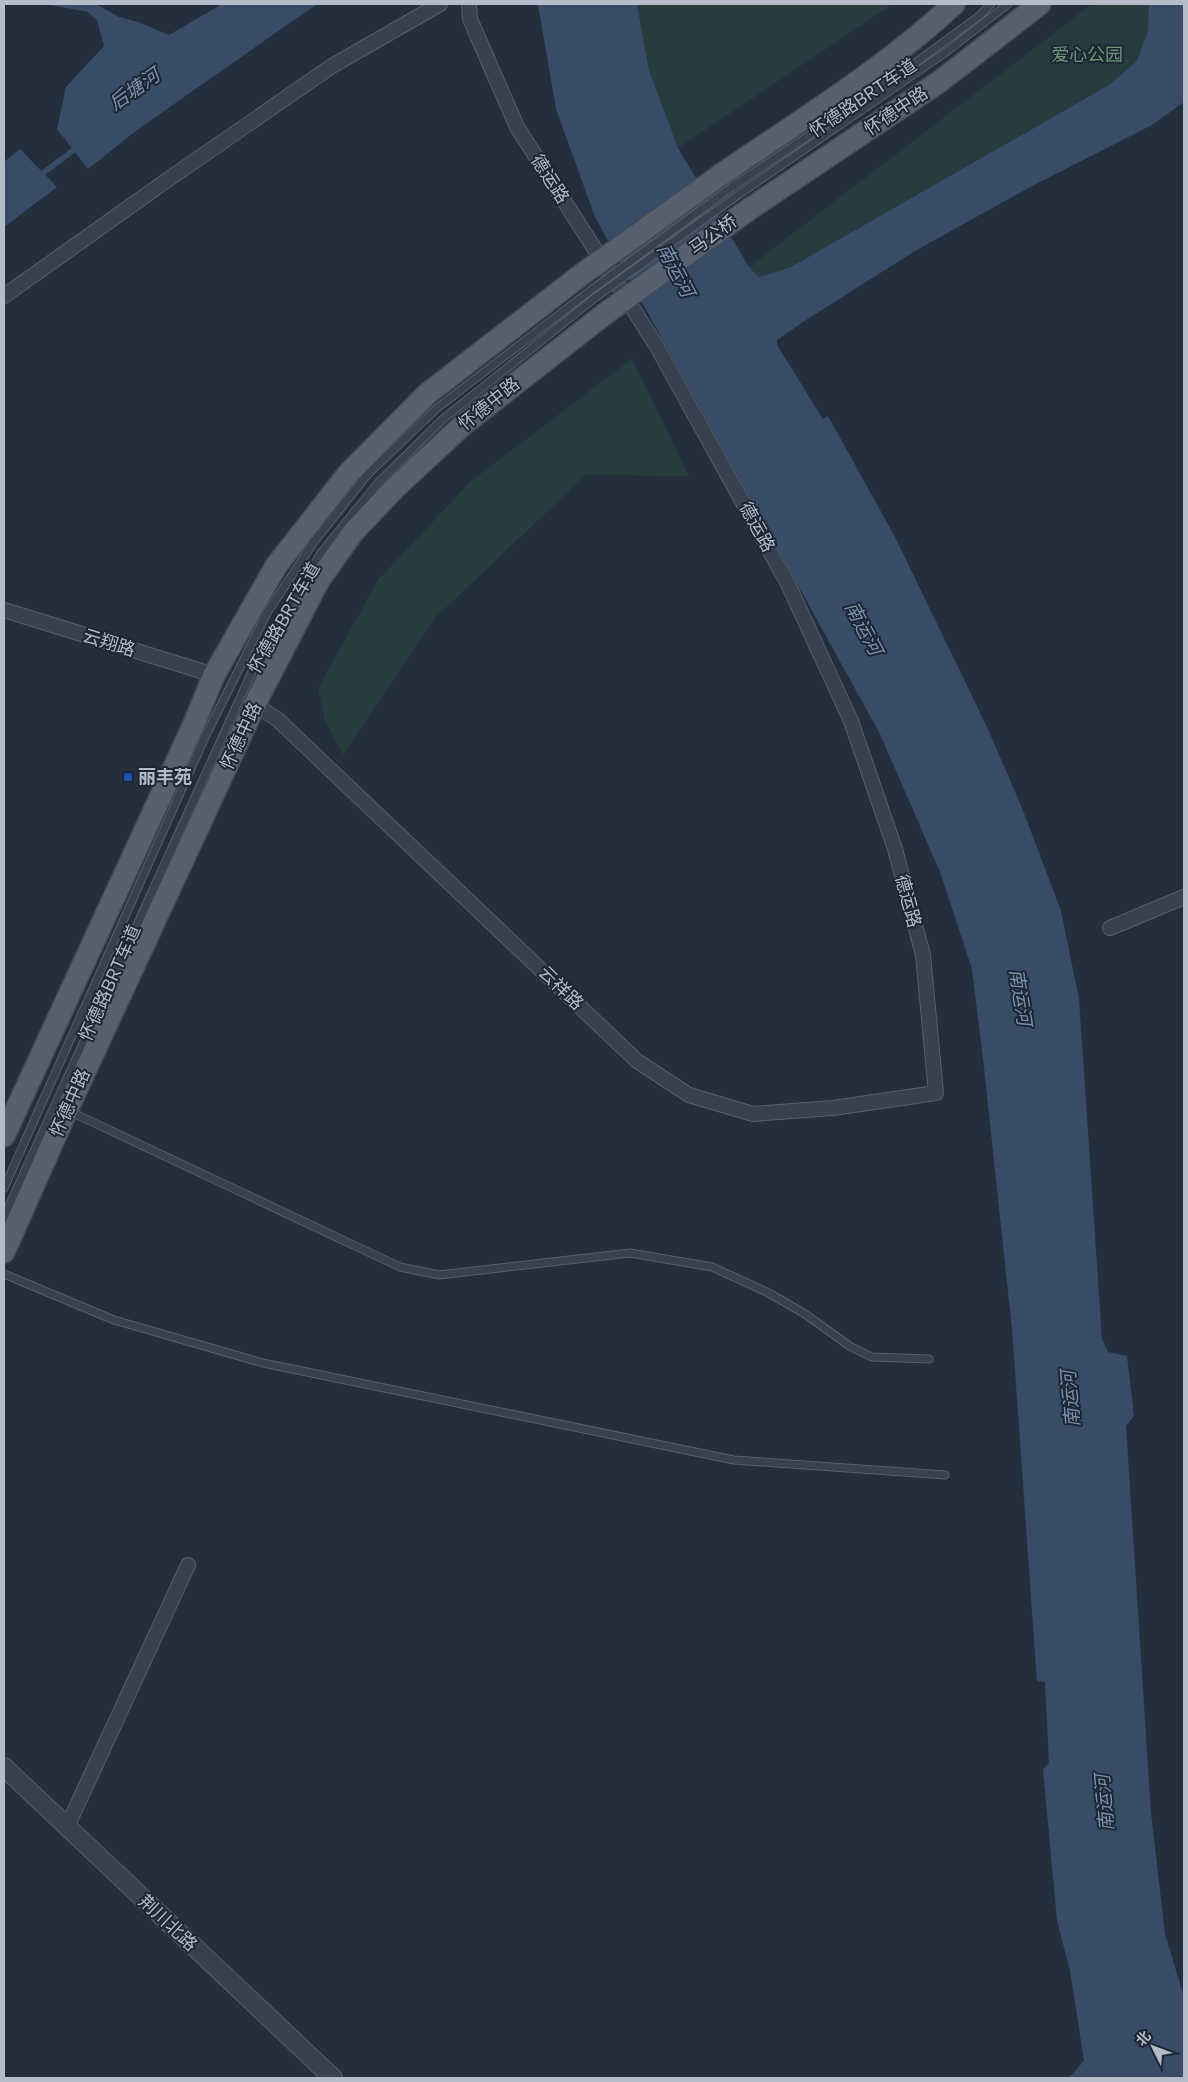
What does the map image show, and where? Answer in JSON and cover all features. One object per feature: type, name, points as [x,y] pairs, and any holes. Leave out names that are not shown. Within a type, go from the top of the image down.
[{"type":"main road","points":[[4,1136],[193,726],[214,675],[276,566],[348,474],[427,394],[727,180],[927,29],[954,4]]},
{"type":"main road","name":"怀德中路","points":[[743,203],[939,82],[1040,4]]},
{"type":"main road","name":"马公桥","points":[[601,305],[743,203]]},
{"type":"main road","name":"怀德中路","points":[[4,1252],[67,1110],[255,704],[319,580],[354,531],[396,488],[464,424],[601,305]]},
{"type":"street","points":[[4,296],[163,182],[332,66],[440,4]]},
{"type":"street","name":"德运路","points":[[469,4],[470,18],[517,127],[656,345],[788,584],[851,721],[895,849],[922,956],[936,1094]]},
{"type":"street","name":"云翔路","points":[[4,610],[214,675]]},
{"type":"street","name":"云祥路","points":[[255,704],[277,719],[637,1061],[689,1095],[753,1114],[833,1108],[936,1094]]},
{"type":"street","points":[[1110,928],[1184,896]]},
{"type":"street","points":[[67,1827],[188,1565]]},
{"type":"street","name":"荆川北路","points":[[4,1767],[333,2078]]},
{"type":"lane","name":"怀德路BRT车道","points":[[727,180],[892,80],[979,16],[991,4]]},
{"type":"lane","name":"怀德路BRT车道","points":[[743,203],[1008,4]]},
{"type":"lane","name":"怀德路BRT车道","points":[[4,1188],[206,735],[267,613],[314,542],[368,474],[436,409],[586,282]]},
{"type":"lane","name":"怀德路BRT车道","points":[[4,1217],[261,652],[321,553],[378,482],[443,419],[601,305]]},
{"type":"lane","points":[[67,1110],[400,1267],[439,1275],[630,1253],[712,1267],[769,1293],[805,1314],[851,1347],[872,1357],[929,1359]]},
{"type":"lane","points":[[4,1274],[114,1320],[263,1363],[734,1460],[945,1476]]},
{"type":"green space","points":[[637,4],[893,4],[678,148],[649,70]]},
{"type":"green space","name":"爱心公园","points":[[1092,4],[1149,4],[1148,31],[1137,61],[1109,85],[789,268],[759,277],[749,267]]},
{"type":"green space","points":[[632,359],[689,476],[586,475],[435,618],[343,755],[325,721],[318,688],[378,580],[471,481]]},
{"type":"water","points":[[46,4],[96,4],[119,17],[138,22],[169,35],[222,4],[317,4],[137,130],[88,169],[57,129],[66,87],[104,46],[97,20],[88,12]]},
{"type":"water","name":"南运河","points":[[538,4],[637,4],[649,70],[678,148],[749,267],[759,277],[789,268],[1109,85],[1137,61],[1148,31],[1149,4],[1184,4],[1184,102],[1152,125],[1034,185],[915,251],[806,320],[777,340],[777,345],[823,419],[828,416],[895,537],[987,727],[1022,808],[1061,911],[1079,999],[1102,1339],[1108,1352],[1127,1356],[1134,1416],[1126,1426],[1151,1813],[1165,1934],[1184,1997],[1184,2078],[1069,2078],[1084,2061],[1070,1970],[1057,1921],[1043,1769],[1049,1763],[1045,1682],[1037,1681],[1012,1329],[972,969],[940,872],[880,734],[595,217],[556,109]]},
{"type":"water","points":[[20,149],[57,187],[4,227],[4,162]]},
{"type":"waterway","name":"后塘河","points":[[39,176],[79,146]]},
{"type":"place","name":"丽丰苑","points":[[128,777]]}]
